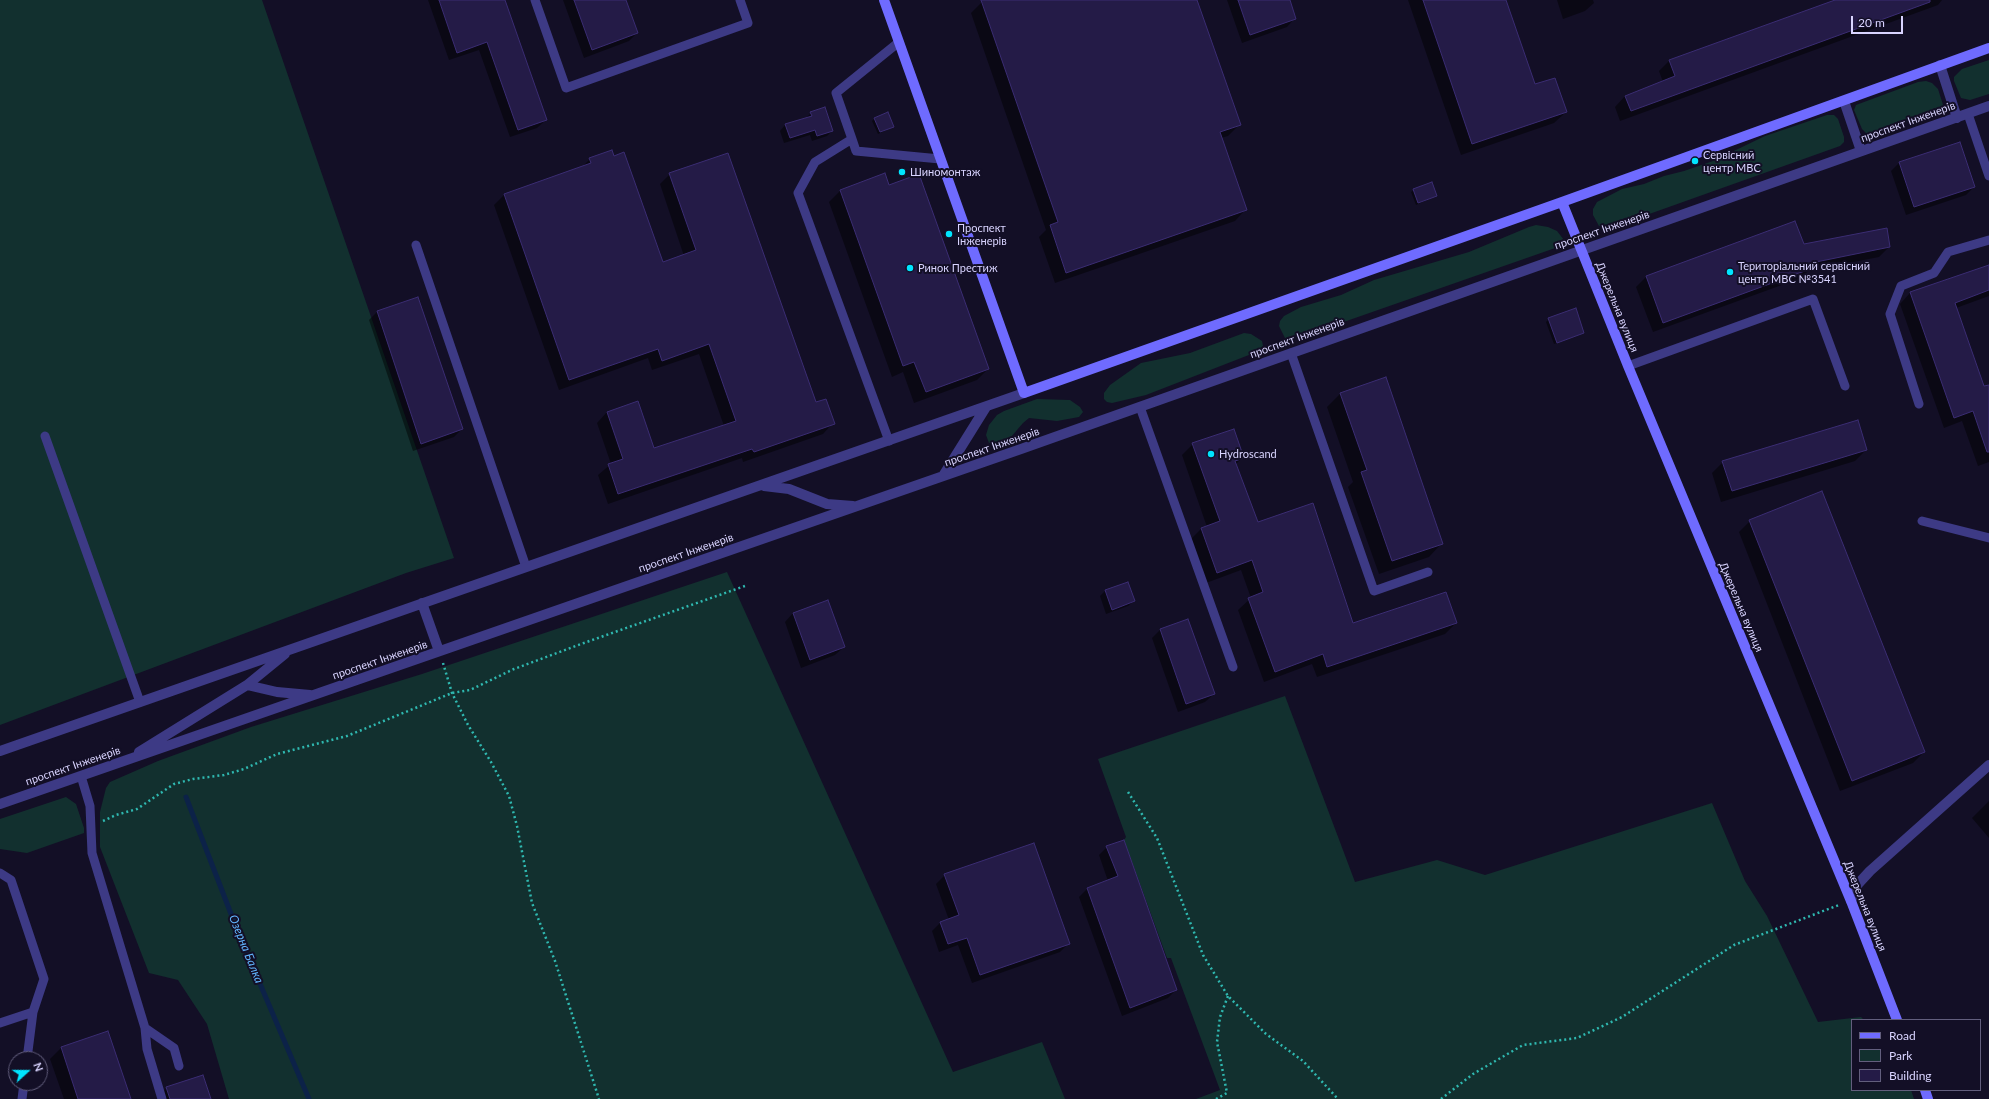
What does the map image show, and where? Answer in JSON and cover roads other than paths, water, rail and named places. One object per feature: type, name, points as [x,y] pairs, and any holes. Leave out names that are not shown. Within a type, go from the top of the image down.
[{"type":"street","points":[[884,0],[1024,393]]},
{"type":"street","points":[[0,750],[986,407],[1989,48]]},
{"type":"street","points":[[1940,65],[1957,118]]},
{"type":"street","points":[[1844,101],[1862,151]]},
{"type":"street","name":"проспект Інженерів","points":[[0,804],[1140,407],[1989,106]]},
{"type":"street","name":"Джерельна вулиця","points":[[1562,202],[1580,250],[1851,901],[1897,1019]]},
{"type":"street","points":[[943,476],[986,407]]},
{"type":"street","points":[[760,486],[789,489],[828,504],[855,507]]},
{"type":"street","points":[[422,603],[439,652]]},
{"type":"street","points":[[124,761],[247,685],[291,649]]},
{"type":"street","points":[[247,685],[277,692],[314,695]]},
{"type":"street","points":[[1851,901],[1858,884],[1870,871],[1989,765]]},
{"type":"lane","points":[[535,0],[566,88],[748,23],[740,0]]},
{"type":"lane","points":[[899,42],[836,93],[856,151],[940,159]]},
{"type":"lane","points":[[1968,114],[1989,176]]},
{"type":"lane","points":[[852,139],[815,162],[798,192],[889,441]]},
{"type":"lane","points":[[1919,404],[1890,314],[1901,286],[1934,274],[1948,252],[1989,240]]},
{"type":"lane","points":[[416,245],[526,567]]},
{"type":"lane","points":[[1628,366],[1812,299],[1845,386]]},
{"type":"lane","points":[[1291,353],[1374,591],[1428,572]]},
{"type":"lane","points":[[1140,407],[1233,667]]},
{"type":"lane","points":[[45,436],[140,702]]},
{"type":"lane","points":[[1922,521],[1989,538]]},
{"type":"lane","points":[[81,776],[90,806],[92,853],[145,1028],[147,1049],[162,1099]]},
{"type":"lane","points":[[0,873],[11,880],[44,979],[33,1012],[28,1051]]},
{"type":"lane","points":[[0,1023],[33,1012]]},
{"type":"lane","points":[[145,1028],[174,1048],[179,1066]]},
{"type":"waterway","name":"Озерна Балка","points":[[186,797],[238,932],[309,1099]]},
{"type":"place","name":"Сервісний центр МВС","points":[[1695,161]]},
{"type":"place","name":"Шиномонтаж","points":[[902,172]]},
{"type":"place","name":"Проспект Інженерів","points":[[949,234]]},
{"type":"place","name":"Ринок Престиж","points":[[910,268]]},
{"type":"place","name":"Територіальний сервісний центр МВС №3541","points":[[1730,272]]},
{"type":"place","name":"Hydroscand","points":[[1211,454]]}]
